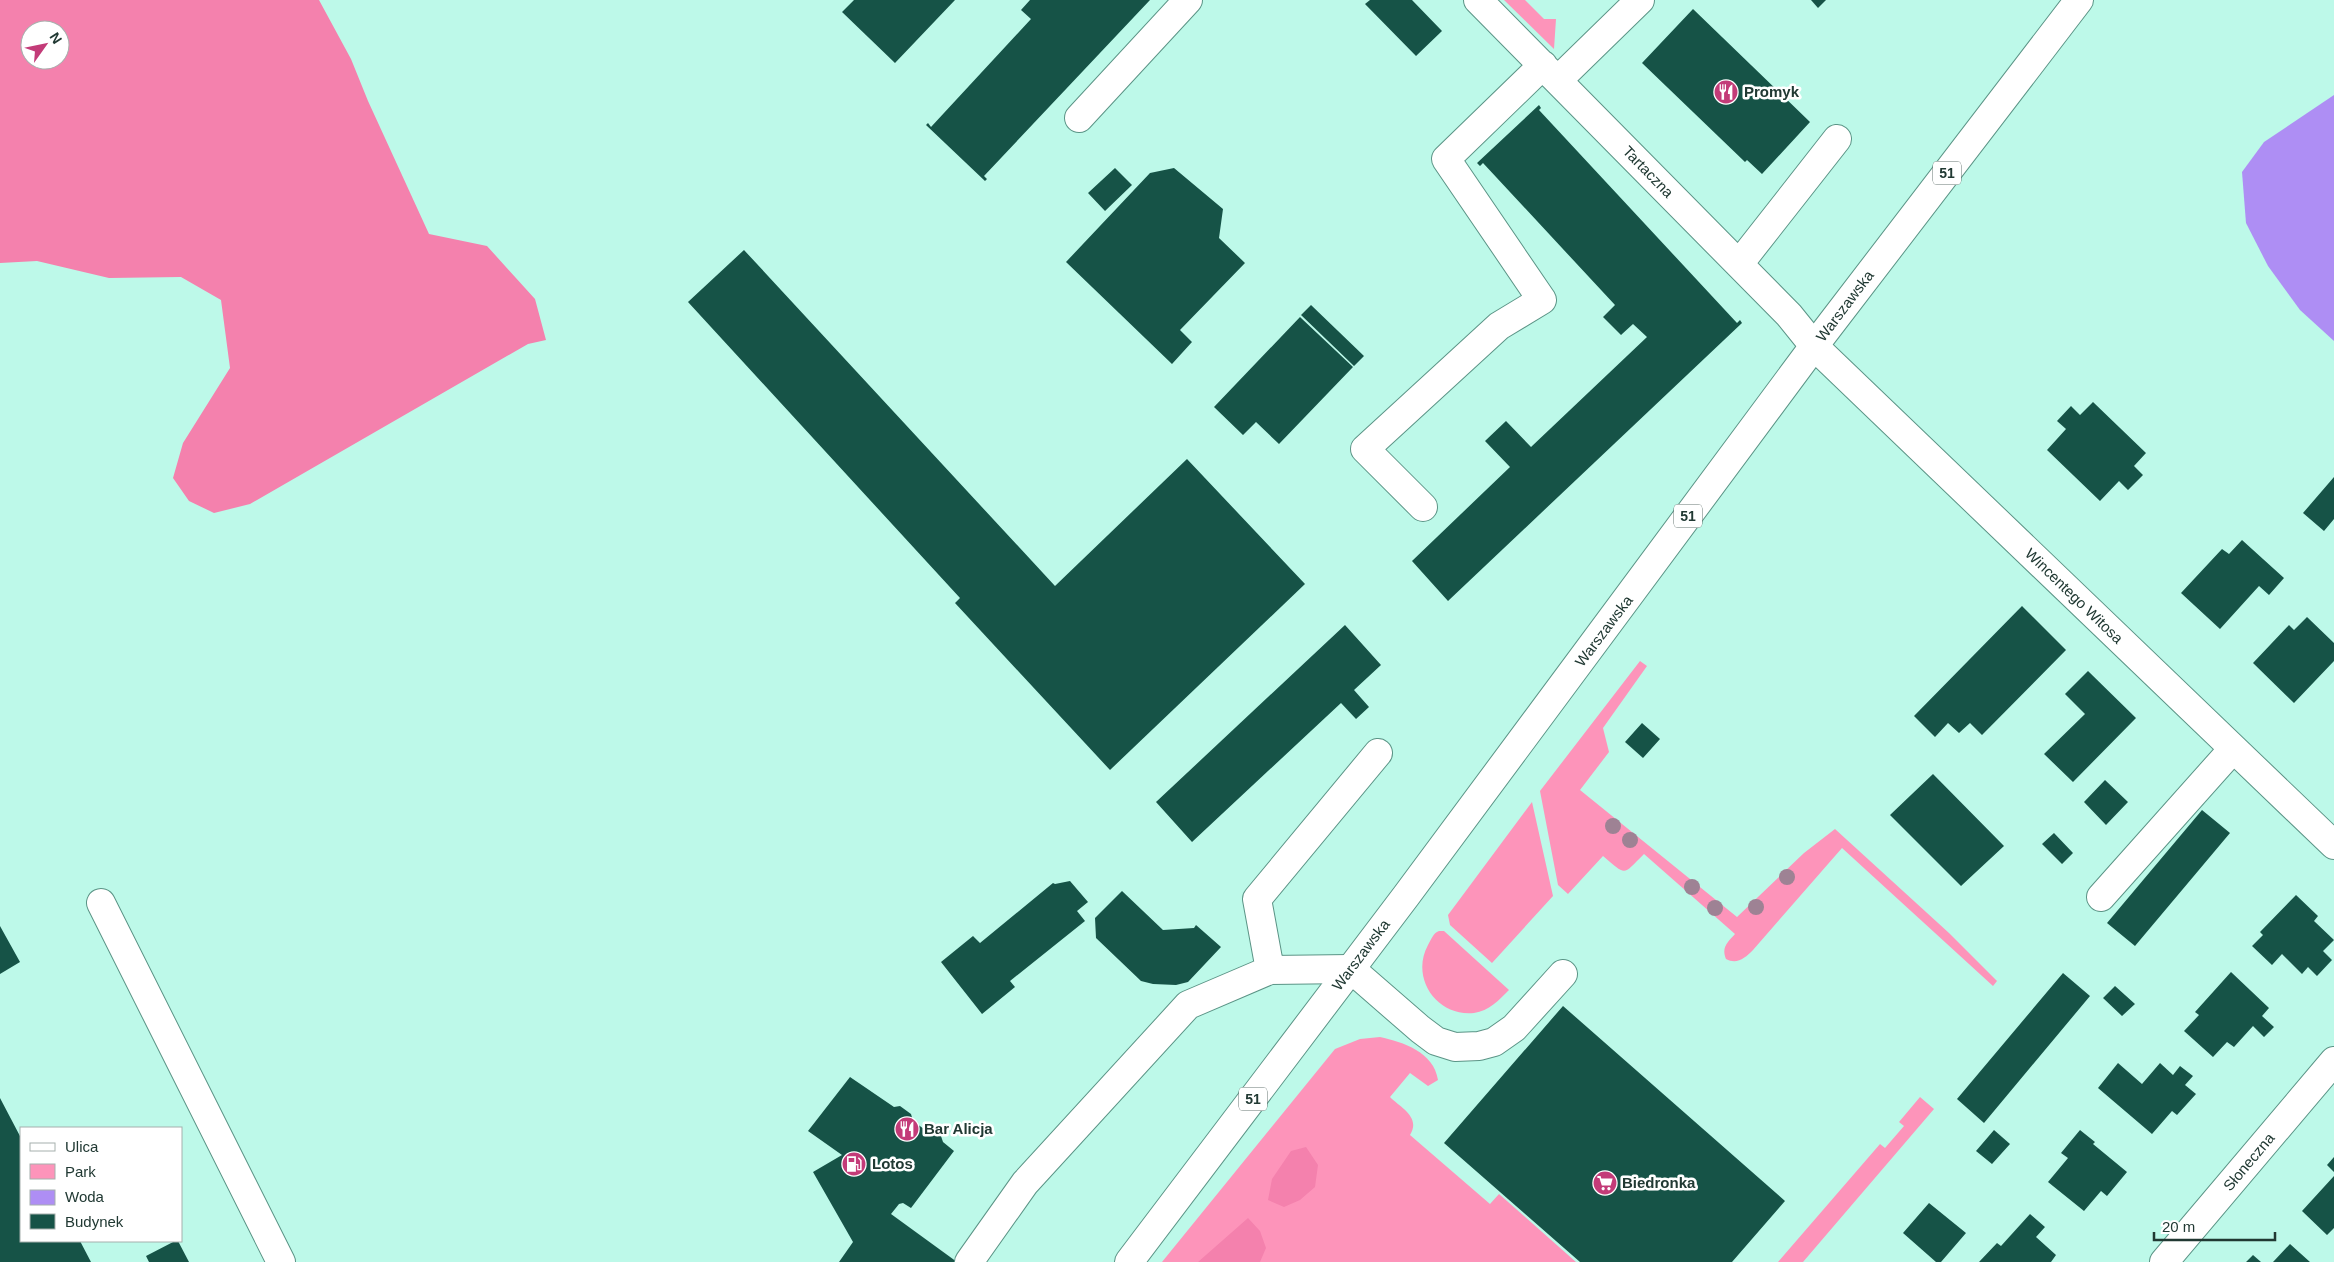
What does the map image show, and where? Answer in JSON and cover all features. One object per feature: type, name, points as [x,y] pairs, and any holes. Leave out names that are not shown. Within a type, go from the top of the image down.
[{"type":"main road","points":[[1079,118],[1188,0]]},
{"type":"main road","name":"Tartaczna","points":[[1478,0],[1789,315],[1814,346]]},
{"type":"main road","points":[[1423,507],[1365,448],[1499,326],[1542,300],[1446,159],[1640,0]]},
{"type":"main road","name":"Warszawska","points":[[1129,1262],[1351,969],[1814,346],[2079,0]]},
{"type":"main road","points":[[1739,264],[1837,139]]},
{"type":"main road","name":"Wincentego Witosa","points":[[1814,346],[2334,845]]},
{"type":"main road","points":[[2101,897],[2233,749]]},
{"type":"main road","points":[[1270,970],[1257,899],[1378,754]]},
{"type":"main road","points":[[101,903],[281,1262]]},
{"type":"main road","points":[[969,1262],[1025,1183],[1188,1005],[1270,970],[1351,969],[1436,1041],[1455,1047],[1479,1046],[1494,1042],[1514,1028],[1563,974]]},
{"type":"main road","name":"Słoneczna","points":[[2166,1261],[2334,1061]]},
{"type":"green space","points":[[1504,0],[1525,0],[1544,19],[1556,19],[1554,49]]},
{"type":"green space","points":[[1640,661],[1647,666],[1603,728],[1609,752],[1580,790],[1737,917],[1804,853],[1835,829],[1949,933],[1997,981],[1993,986],[1842,848],[1753,950],[1737,961],[1726,959],[1724,951],[1726,945],[1735,934],[1644,854],[1628,870],[1624,871],[1603,856],[1568,894],[1558,885],[1540,791]]},
{"type":"green space","points":[[1532,802],[1553,896],[1492,963],[1450,925],[1448,915]]},
{"type":"green space","points":[[1439,931],[1444,931],[1509,990],[1489,1007],[1474,1013],[1461,1013],[1449,1009],[1438,1002],[1430,993],[1422,970],[1423,958],[1428,945]]},
{"type":"green space","points":[[1380,1037],[1407,1045],[1416,1050],[1424,1055],[1435,1070],[1438,1080],[1428,1086],[1410,1073],[1390,1097],[1411,1118],[1413,1129],[1410,1135],[1490,1204],[1499,1194],[1576,1262],[1162,1262],[1335,1049],[1360,1039]]},
{"type":"green space","points":[[1920,1097],[1934,1109],[1803,1262],[1778,1262],[1880,1144],[1885,1148],[1904,1126],[1899,1122]]},
{"type":"shaded area","points":[[0,0],[319,0],[351,59],[368,101],[429,234],[487,246],[535,299],[546,340],[528,344],[250,504],[214,513],[189,501],[173,478],[183,443],[230,368],[221,300],[181,277],[109,278],[37,261],[0,263]]},
{"type":"shaded area","points":[[1306,1147],[1318,1165],[1315,1187],[1300,1200],[1284,1207],[1268,1200],[1272,1179],[1291,1151]]},
{"type":"shaded area","points":[[1248,1218],[1260,1231],[1266,1248],[1260,1262],[1198,1262]]},
{"type":"water","points":[[2334,95],[2334,341],[2300,310],[2268,266],[2246,223],[2242,172],[2264,142]]},
{"type":"building","points":[[854,0],[955,0],[895,63],[842,12]]},
{"type":"building","points":[[1030,0],[1150,0],[984,176],[987,179],[985,181],[926,125],[928,123],[931,127],[1031,19],[1021,10]]},
{"type":"building","points":[[1370,0],[1412,0],[1442,31],[1416,56],[1365,4]]},
{"type":"building","points":[[1811,0],[1826,0],[1818,8]]},
{"type":"building","name":"Promyk","points":[[1693,9],[1810,122],[1762,174],[1747,160],[1745,162],[1642,63]]},
{"type":"building","points":[[1539,105],[1541,108],[1539,110],[1737,323],[1740,320],[1742,323],[1448,601],[1412,561],[1510,467],[1485,441],[1506,421],[1531,447],[1647,337],[1633,324],[1621,335],[1603,317],[1615,305],[1483,163],[1480,166],[1477,163]]},
{"type":"building","points":[[1115,168],[1132,185],[1105,211],[1088,193]]},
{"type":"building","points":[[1174,168],[1223,209],[1219,238],[1245,263],[1180,330],[1192,342],[1172,364],[1066,262],[1150,173]]},
{"type":"building","points":[[744,250],[1055,586],[1187,459],[1305,584],[1110,770],[955,603],[960,598],[688,302]]},
{"type":"building","points":[[1311,305],[1364,356],[1354,366],[1301,315]]},
{"type":"building","points":[[1300,317],[1353,367],[1279,444],[1256,422],[1243,435],[1214,407]]},
{"type":"building","points":[[2093,402],[2146,453],[2134,466],[2143,475],[2128,490],[2119,481],[2100,501],[2047,450],[2066,429],[2057,421],[2071,406],[2080,415]]},
{"type":"building","points":[[2334,477],[2334,519],[2324,531],[2303,513]]},
{"type":"building","points":[[2242,540],[2284,578],[2269,595],[2259,586],[2220,629],[2181,593],[2222,549],[2229,554]]},
{"type":"building","points":[[2022,606],[2066,650],[1982,735],[1970,723],[1959,733],[1948,723],[1935,737],[1914,716]]},
{"type":"building","points":[[2307,617],[2334,643],[2334,661],[2294,703],[2253,663],[2289,625],[2294,630]]},
{"type":"building","points":[[1345,625],[1381,665],[1354,690],[1369,707],[1356,719],[1341,703],[1192,842],[1156,802]]},
{"type":"building","points":[[2088,671],[2136,718],[2073,782],[2044,754],[2085,714],[2065,694]]},
{"type":"building","points":[[1642,723],[1660,739],[1643,758],[1625,742]]},
{"type":"building","points":[[1933,774],[2004,846],[1961,886],[1890,815]]},
{"type":"building","points":[[2105,780],[2128,802],[2106,825],[2084,802]]},
{"type":"building","points":[[2202,810],[2230,833],[2135,946],[2107,923]]},
{"type":"building","points":[[2054,833],[2073,853],[2062,864],[2042,844]]},
{"type":"building","points":[[1070,881],[1088,902],[1077,911],[1085,921],[1010,981],[1015,987],[982,1014],[941,962],[973,936],[980,943],[1053,883]]},
{"type":"building","points":[[1122,891],[1163,930],[1194,928],[1196,925],[1221,947],[1188,982],[1176,985],[1153,984],[1141,981],[1096,938],[1095,918]]},
{"type":"building","points":[[2296,895],[2318,916],[2314,921],[2334,940],[2323,951],[2332,960],[2317,976],[2308,967],[2302,974],[2282,954],[2272,965],[2252,946],[2263,935],[2260,932]]},
{"type":"building","points":[[0,926],[20,962],[0,974]]},
{"type":"building","points":[[2231,972],[2269,1008],[2262,1016],[2274,1027],[2264,1037],[2253,1026],[2234,1047],[2227,1042],[2213,1057],[2184,1031],[2199,1015],[2195,1012]]},
{"type":"building","points":[[2063,973],[2090,996],[1984,1123],[1957,1099]]},
{"type":"building","points":[[2115,986],[2135,1004],[2122,1016],[2103,998]]},
{"type":"building","name":"Biedronka","points":[[1563,1006],[1785,1201],[1732,1262],[1580,1262],[1444,1143]]},
{"type":"building","points":[[2118,1063],[2142,1084],[2160,1063],[2173,1075],[2180,1066],[2193,1076],[2185,1085],[2196,1094],[2177,1115],[2172,1111],[2152,1134],[2098,1088]]},
{"type":"building","name":"Lotos","points":[[850,1077],[894,1107],[900,1106],[911,1114],[913,1121],[924,1129],[931,1129],[941,1136],[943,1142],[954,1151],[911,1208],[903,1203],[899,1204],[891,1214],[957,1262],[839,1262],[853,1242],[813,1172],[842,1155],[808,1131]]},
{"type":"building","points":[[0,1098],[20,1136],[20,1242],[81,1242],[91,1262],[0,1262]]},
{"type":"building","points":[[1994,1130],[2010,1144],[1992,1164],[1976,1151]]},
{"type":"building","points":[[2080,1130],[2095,1142],[2093,1144],[2127,1172],[2107,1196],[2101,1191],[2084,1211],[2048,1182],[2068,1158],[2061,1153]]},
{"type":"building","points":[[2334,1157],[2334,1172],[2327,1165]]},
{"type":"building","points":[[2334,1176],[2334,1228],[2327,1235],[2302,1211]]},
{"type":"building","points":[[1929,1203],[1966,1233],[1941,1262],[1936,1262],[1903,1233]]},
{"type":"building","points":[[2030,1214],[2045,1227],[2036,1237],[2056,1255],[2051,1262],[1979,1262],[1997,1243],[2001,1246]]},
{"type":"building","points":[[173,1242],[179,1242],[189,1262],[149,1262],[146,1256]]},
{"type":"building","points":[[2290,1244],[2310,1262],[2273,1262]]},
{"type":"building","points":[[2253,1255],[2261,1262],[2246,1262]]},
{"type":"place","name":"Promyk","points":[[1726,92]]},
{"type":"place","name":"Bar Alicja","points":[[907,1129]]},
{"type":"place","name":"Lotos","points":[[854,1164]]},
{"type":"place","name":"Biedronka","points":[[1605,1183]]}]
